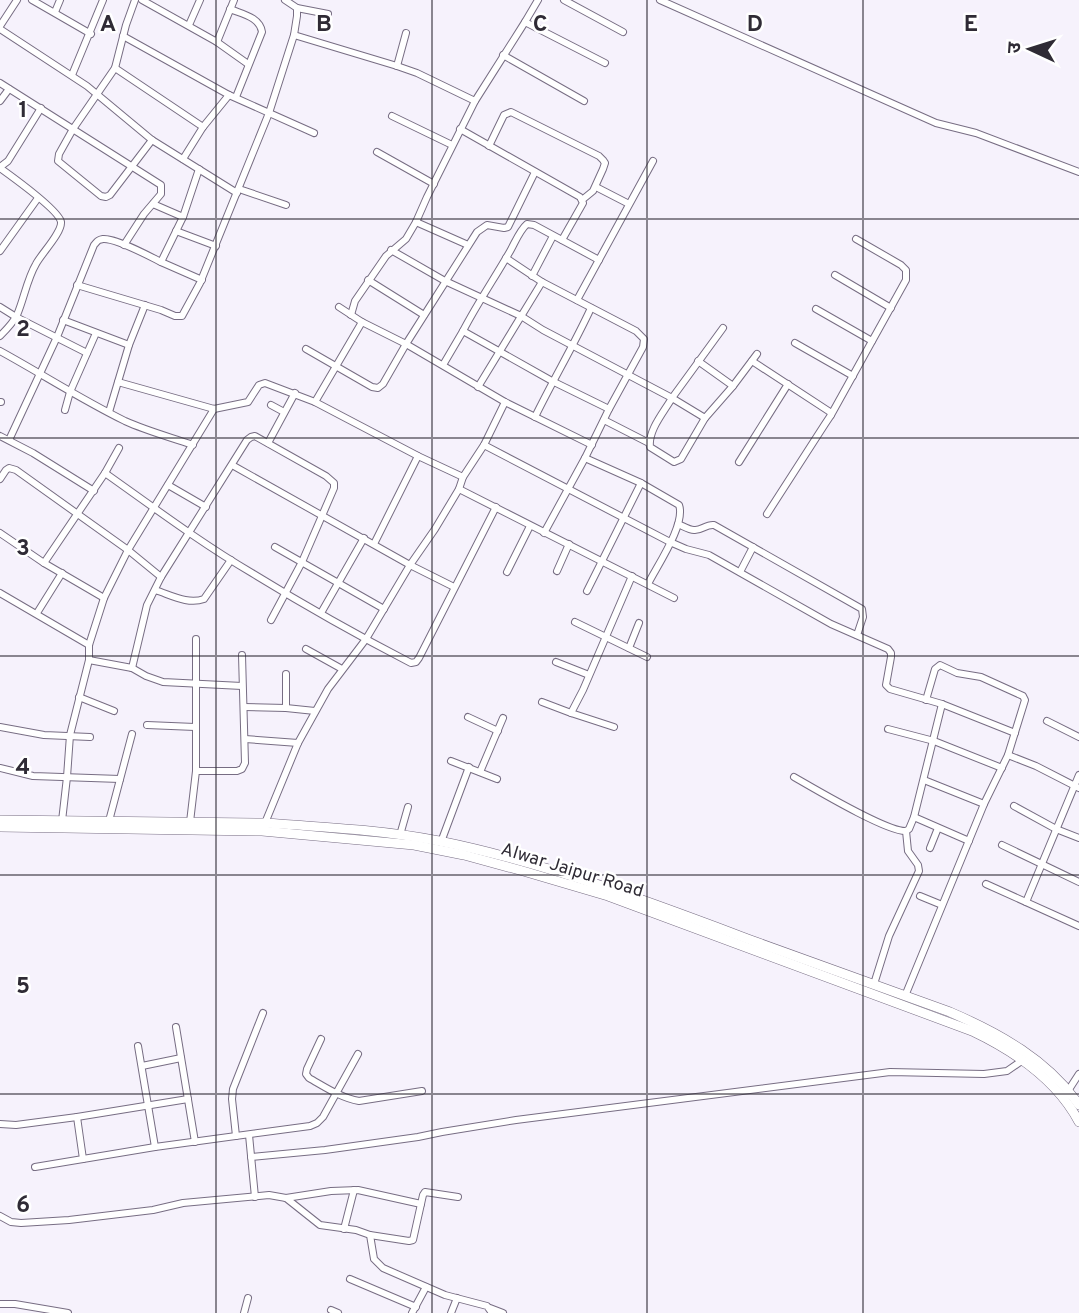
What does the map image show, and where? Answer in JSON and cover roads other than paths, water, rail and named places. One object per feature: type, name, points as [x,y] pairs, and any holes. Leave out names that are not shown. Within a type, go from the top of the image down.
[{"type":"main road","name":"Alwar Jaipur Road","points":[[0,820],[265,823],[400,835],[529,863],[611,888],[874,984],[884,993],[905,996],[950,1012],[1000,1035],[1037,1062],[1066,1095],[1079,1122]]},
{"type":"main road","name":"Alwar Jaipur Road","points":[[0,827],[262,831],[397,843],[439,850],[523,871],[608,896],[884,993],[1006,1048],[1079,1105]]},
{"type":"street","points":[[17,0],[0,27],[72,75],[152,140],[199,170],[238,191],[286,205]]},
{"type":"street","points":[[32,0],[91,34]]},
{"type":"street","points":[[55,12],[60,0]]},
{"type":"street","points":[[72,75],[103,0]]},
{"type":"street","points":[[135,0],[115,68],[73,129],[58,161],[101,196],[106,197],[152,140]]},
{"type":"street","points":[[142,0],[217,41],[248,64]]},
{"type":"street","points":[[189,25],[200,0]]},
{"type":"street","points":[[217,41],[234,0]]},
{"type":"street","points":[[285,0],[297,8],[328,14]]},
{"type":"street","points":[[351,315],[355,301],[368,280],[391,250],[406,239],[475,101],[538,0]]},
{"type":"street","points":[[564,0],[623,32]]},
{"type":"street","points":[[660,0],[936,123],[976,133],[1079,172]]},
{"type":"street","points":[[77,285],[182,316],[202,280],[269,113],[294,35],[297,8]]},
{"type":"street","points":[[184,159],[203,127],[233,96],[262,32],[257,20],[230,9]]},
{"type":"street","points":[[525,22],[605,63]]},
{"type":"street","points":[[397,66],[406,33]]},
{"type":"street","points":[[294,35],[417,73],[475,101]]},
{"type":"street","points":[[123,36],[233,96],[314,133]]},
{"type":"street","points":[[503,55],[584,101]]},
{"type":"street","points":[[115,68],[203,127]]},
{"type":"street","points":[[0,83],[161,185],[161,194],[124,245]]},
{"type":"street","points":[[0,102],[9,89]]},
{"type":"street","points":[[0,337],[16,317],[34,265],[60,228],[61,221],[57,215],[0,167],[8,161],[41,108]]},
{"type":"street","points":[[489,146],[504,115],[511,112],[603,160],[605,163],[596,187],[582,200],[580,209],[562,240]]},
{"type":"street","points":[[392,116],[452,145]]},
{"type":"street","points":[[460,129],[582,200]]},
{"type":"street","points":[[377,152],[434,184]]},
{"type":"street","points":[[577,300],[653,161]]},
{"type":"street","points":[[162,262],[183,217],[199,170]]},
{"type":"street","points":[[306,349],[372,387],[377,388],[383,384],[468,245],[483,226],[508,227],[536,172]]},
{"type":"street","points":[[596,187],[629,204]]},
{"type":"street","points":[[0,251],[38,198]]},
{"type":"street","points":[[153,204],[183,217]]},
{"type":"street","points":[[416,222],[468,245]]},
{"type":"street","points":[[443,366],[527,224],[534,225],[599,260]]},
{"type":"street","points":[[176,231],[216,246]]},
{"type":"street","points":[[532,276],[553,236]]},
{"type":"street","points":[[9,440],[98,241],[105,239],[124,245],[202,280]]},
{"type":"street","points":[[767,514],[831,415],[906,280],[906,270],[901,265],[856,239]]},
{"type":"street","points":[[391,250],[445,281],[521,316],[705,418]]},
{"type":"street","points":[[506,258],[542,282],[636,331],[644,338],[643,347],[544,533]]},
{"type":"street","points":[[835,275],[891,307]]},
{"type":"street","points":[[368,280],[424,315]]},
{"type":"street","points":[[478,387],[542,282]]},
{"type":"street","points":[[109,412],[129,345],[145,305]]},
{"type":"street","points":[[0,307],[87,353]]},
{"type":"street","points":[[339,307],[505,402],[592,444]]},
{"type":"street","points":[[534,417],[591,308]]},
{"type":"street","points":[[816,309],[872,341]]},
{"type":"street","points":[[63,320],[129,345]]},
{"type":"street","points":[[315,402],[362,322]]},
{"type":"street","points":[[649,443],[672,398],[723,328]]},
{"type":"street","points":[[463,331],[552,382],[609,409]]},
{"type":"street","points":[[65,410],[96,332]]},
{"type":"street","points":[[796,343],[853,376]]},
{"type":"street","points":[[0,351],[109,412],[145,429],[193,445]]},
{"type":"street","points":[[604,420],[649,443],[650,447],[677,462],[705,418],[757,354]]},
{"type":"street","points":[[698,361],[733,386]]},
{"type":"street","points":[[752,361],[829,410],[831,415]]},
{"type":"street","points":[[118,382],[214,409],[248,402],[261,383],[265,383],[315,402],[463,477]]},
{"type":"street","points":[[739,462],[788,384]]},
{"type":"street","points":[[268,443],[295,393]]},
{"type":"street","points":[[265,823],[298,743],[315,711],[342,669],[366,639],[435,529],[484,445],[505,402]]},
{"type":"street","points":[[271,405],[284,412]]},
{"type":"street","points":[[62,821],[70,735],[89,660],[89,645],[104,598],[153,507],[214,409]]},
{"type":"street","points":[[0,436],[94,491]]},
{"type":"street","points":[[132,668],[147,605],[161,578],[232,464],[251,437],[255,436],[334,483],[302,562],[271,620]]},
{"type":"street","points":[[484,445],[670,542],[709,555],[831,624],[888,649],[891,653],[886,685],[890,689],[942,704],[1015,733]]},
{"type":"street","points":[[44,563],[94,491],[119,448]]},
{"type":"street","points":[[374,544],[418,456]]},
{"type":"street","points":[[585,458],[641,483],[679,505],[681,510],[678,524],[648,584]]},
{"type":"street","points":[[232,464],[454,587]]},
{"type":"street","points":[[0,479],[9,468],[16,470],[128,550],[161,578]]},
{"type":"street","points":[[105,473],[231,560],[411,663],[416,663],[495,507]]},
{"type":"street","points":[[587,591],[641,483]]},
{"type":"street","points":[[168,485],[206,507]]},
{"type":"street","points":[[459,488],[674,598]]},
{"type":"street","points":[[678,524],[693,530],[708,524],[714,525],[862,609],[863,617],[857,635]]},
{"type":"street","points":[[507,572],[530,526]]},
{"type":"street","points":[[0,533],[44,563],[104,598]]},
{"type":"street","points":[[321,613],[364,538]]},
{"type":"street","points":[[557,571],[569,544]]},
{"type":"street","points":[[275,547],[384,609]]},
{"type":"street","points":[[740,572],[753,547]]},
{"type":"street","points":[[155,590],[185,601],[200,601],[231,560]]},
{"type":"street","points":[[37,613],[62,573]]},
{"type":"street","points":[[571,713],[632,576]]},
{"type":"street","points":[[0,593],[89,645]]},
{"type":"street","points":[[575,622],[647,657]]},
{"type":"street","points":[[629,648],[639,624]]},
{"type":"street","points":[[190,822],[195,771],[196,639]]},
{"type":"street","points":[[306,649],[342,669]]},
{"type":"street","points":[[195,771],[237,771],[245,764],[242,655]]},
{"type":"street","points":[[89,660],[132,668],[163,682],[242,686]]},
{"type":"street","points":[[556,662],[589,675]]},
{"type":"street","points":[[905,996],[984,804],[1008,755],[1025,700],[1023,695],[981,677],[938,666],[926,700]]},
{"type":"street","points":[[286,674],[286,708]]},
{"type":"street","points":[[79,698],[114,711]]},
{"type":"street","points":[[542,702],[614,727]]},
{"type":"street","points":[[874,984],[889,936],[919,871],[908,850],[906,831],[914,817],[942,704]]},
{"type":"street","points":[[244,707],[315,711]]},
{"type":"street","points":[[468,717],[498,731]]},
{"type":"street","points":[[480,772],[502,718]]},
{"type":"street","points":[[1047,721],[1079,737]]},
{"type":"street","points":[[147,725],[195,727]]},
{"type":"street","points":[[0,727],[44,735],[90,737]]},
{"type":"street","points":[[888,729],[934,741],[1002,768]]},
{"type":"street","points":[[109,821],[132,734]]},
{"type":"street","points":[[246,739],[298,743]]},
{"type":"street","points":[[1008,755],[1077,787]]},
{"type":"street","points":[[451,761],[497,779]]},
{"type":"street","points":[[441,842],[468,767]]},
{"type":"street","points":[[0,768],[26,775],[120,779]]},
{"type":"street","points":[[1026,902],[1056,829],[1077,787],[1079,775]]},
{"type":"street","points":[[794,777],[868,817],[896,830],[906,831]]},
{"type":"street","points":[[923,780],[984,804]]},
{"type":"street","points":[[1014,806],[1079,838]]},
{"type":"street","points":[[400,835],[408,807]]},
{"type":"street","points":[[914,817],[970,841]]},
{"type":"street","points":[[930,848],[938,828]]},
{"type":"street","points":[[1002,845],[1079,882]]},
{"type":"street","points":[[986,884],[1079,926]]},
{"type":"street","points":[[920,895],[942,905]]},
{"type":"street","points":[[236,1136],[233,1089],[264,1013]]},
{"type":"street","points":[[176,1027],[195,1142]]},
{"type":"street","points":[[321,1039],[306,1074],[309,1079],[336,1093],[359,1101],[422,1091]]},
{"type":"street","points":[[138,1046],[155,1147]]},
{"type":"street","points":[[35,1167],[310,1126],[323,1117],[358,1054]]},
{"type":"street","points":[[142,1066],[181,1058]]},
{"type":"street","points":[[251,1157],[325,1150],[530,1118],[890,1072],[995,1073],[1007,1071],[1023,1060]]},
{"type":"street","points":[[1066,1095],[1078,1077]]},
{"type":"street","points":[[0,1124],[16,1125],[77,1117],[188,1099]]},
{"type":"street","points":[[77,1117],[83,1159]]},
{"type":"street","points":[[249,1135],[255,1197]]},
{"type":"street","points":[[0,1216],[11,1222],[21,1223],[57,1221],[153,1210],[195,1201],[270,1195],[286,1198],[354,1190],[422,1204]]},
{"type":"street","points":[[344,1229],[354,1190]]},
{"type":"street","points":[[286,1198],[320,1225],[409,1241],[413,1240],[425,1192],[458,1197]]},
{"type":"street","points":[[370,1235],[372,1253],[378,1265],[445,1295],[503,1313]]},
{"type":"street","points":[[350,1279],[414,1310],[426,1287]]},
{"type":"street","points":[[244,1313],[248,1298]]},
{"type":"street","points":[[451,1313],[457,1298]]},
{"type":"street","points":[[0,1304],[68,1313]]}]
